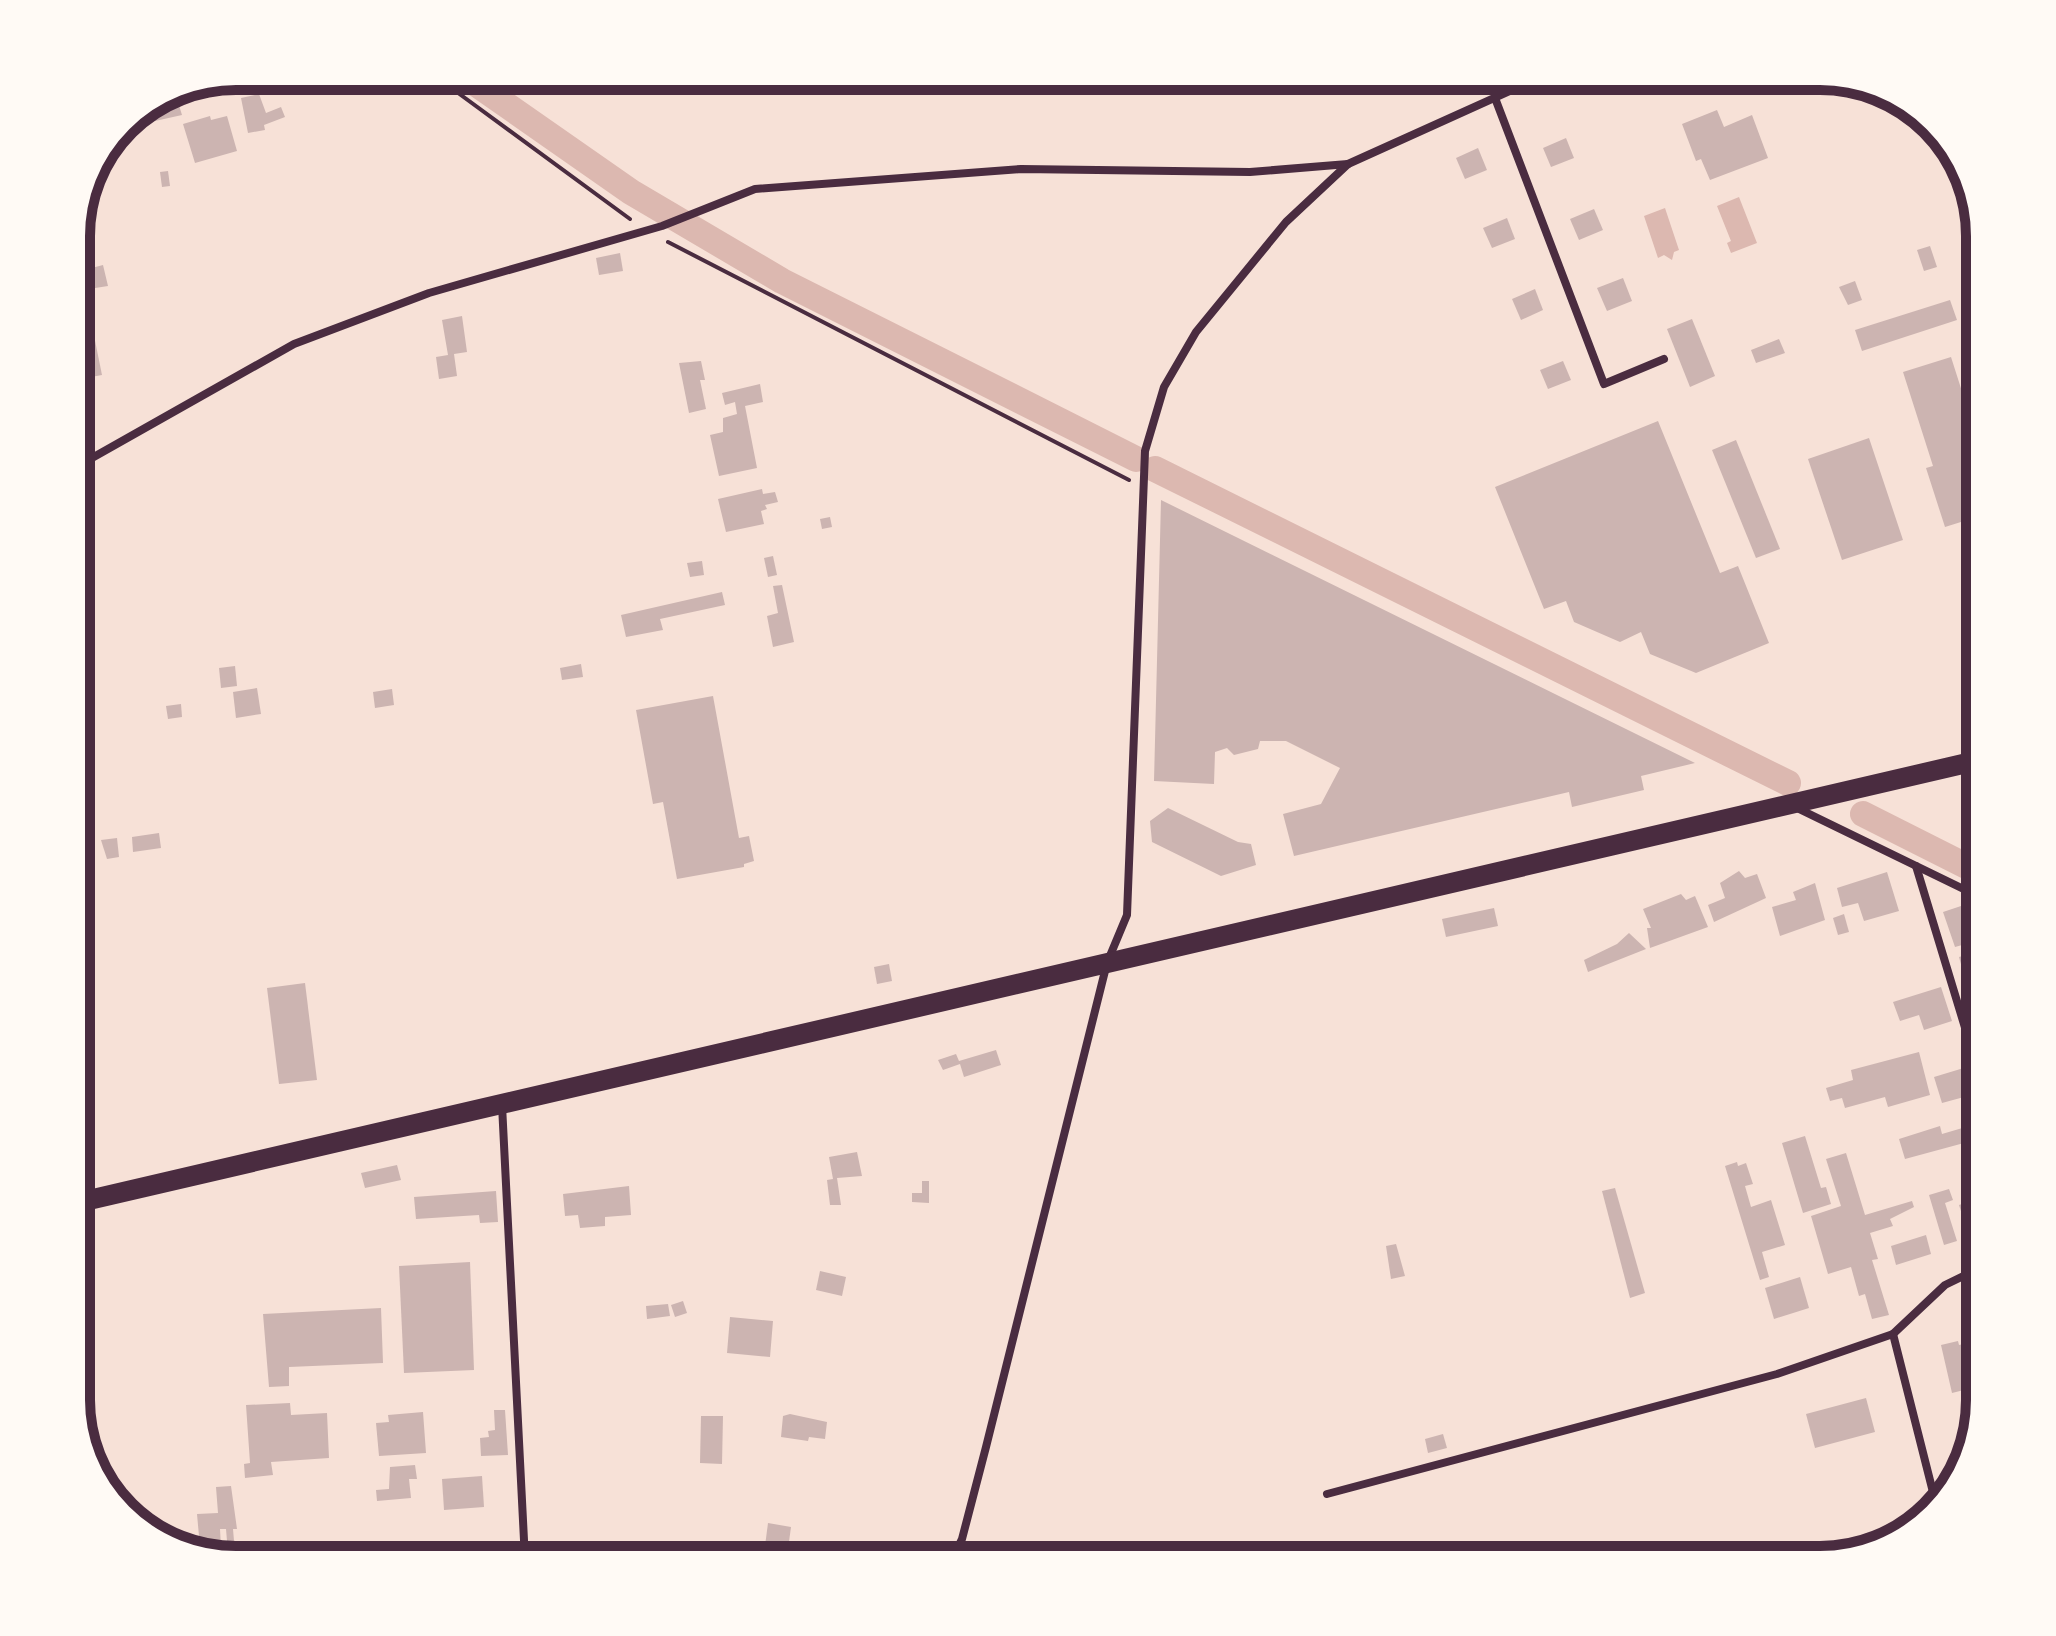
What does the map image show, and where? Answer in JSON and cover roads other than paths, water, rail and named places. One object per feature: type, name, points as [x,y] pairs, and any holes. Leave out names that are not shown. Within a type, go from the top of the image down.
[{"type":"main road","points":[[90,1200],[1966,763]]},
{"type":"street","points":[[959,1546],[1107,963],[1127,915],[1145,451],[1164,387],[1196,332],[1286,222],[1348,164],[1512,90]]},
{"type":"street","points":[[1495,98],[1604,384],[1664,359]]},
{"type":"street","points":[[90,459],[294,344],[429,293],[700,214],[755,189],[1021,169],[1250,172],[1348,164]]},
{"type":"street","points":[[1794,803],[1966,890]]},
{"type":"street","points":[[1916,866],[1966,1031]]},
{"type":"street","points":[[502,1104],[524,1546]]},
{"type":"street","points":[[1327,1494],[1777,1374],[1893,1334],[1945,1285],[1966,1275]]},
{"type":"street","points":[[1893,1334],[1933,1492]]},
{"type":"waterway","points":[[485,90],[631,192],[782,281],[1136,459]]},
{"type":"waterway","points":[[1155,469],[1788,783]]},
{"type":"waterway","points":[[1863,814],[1966,866]]}]
